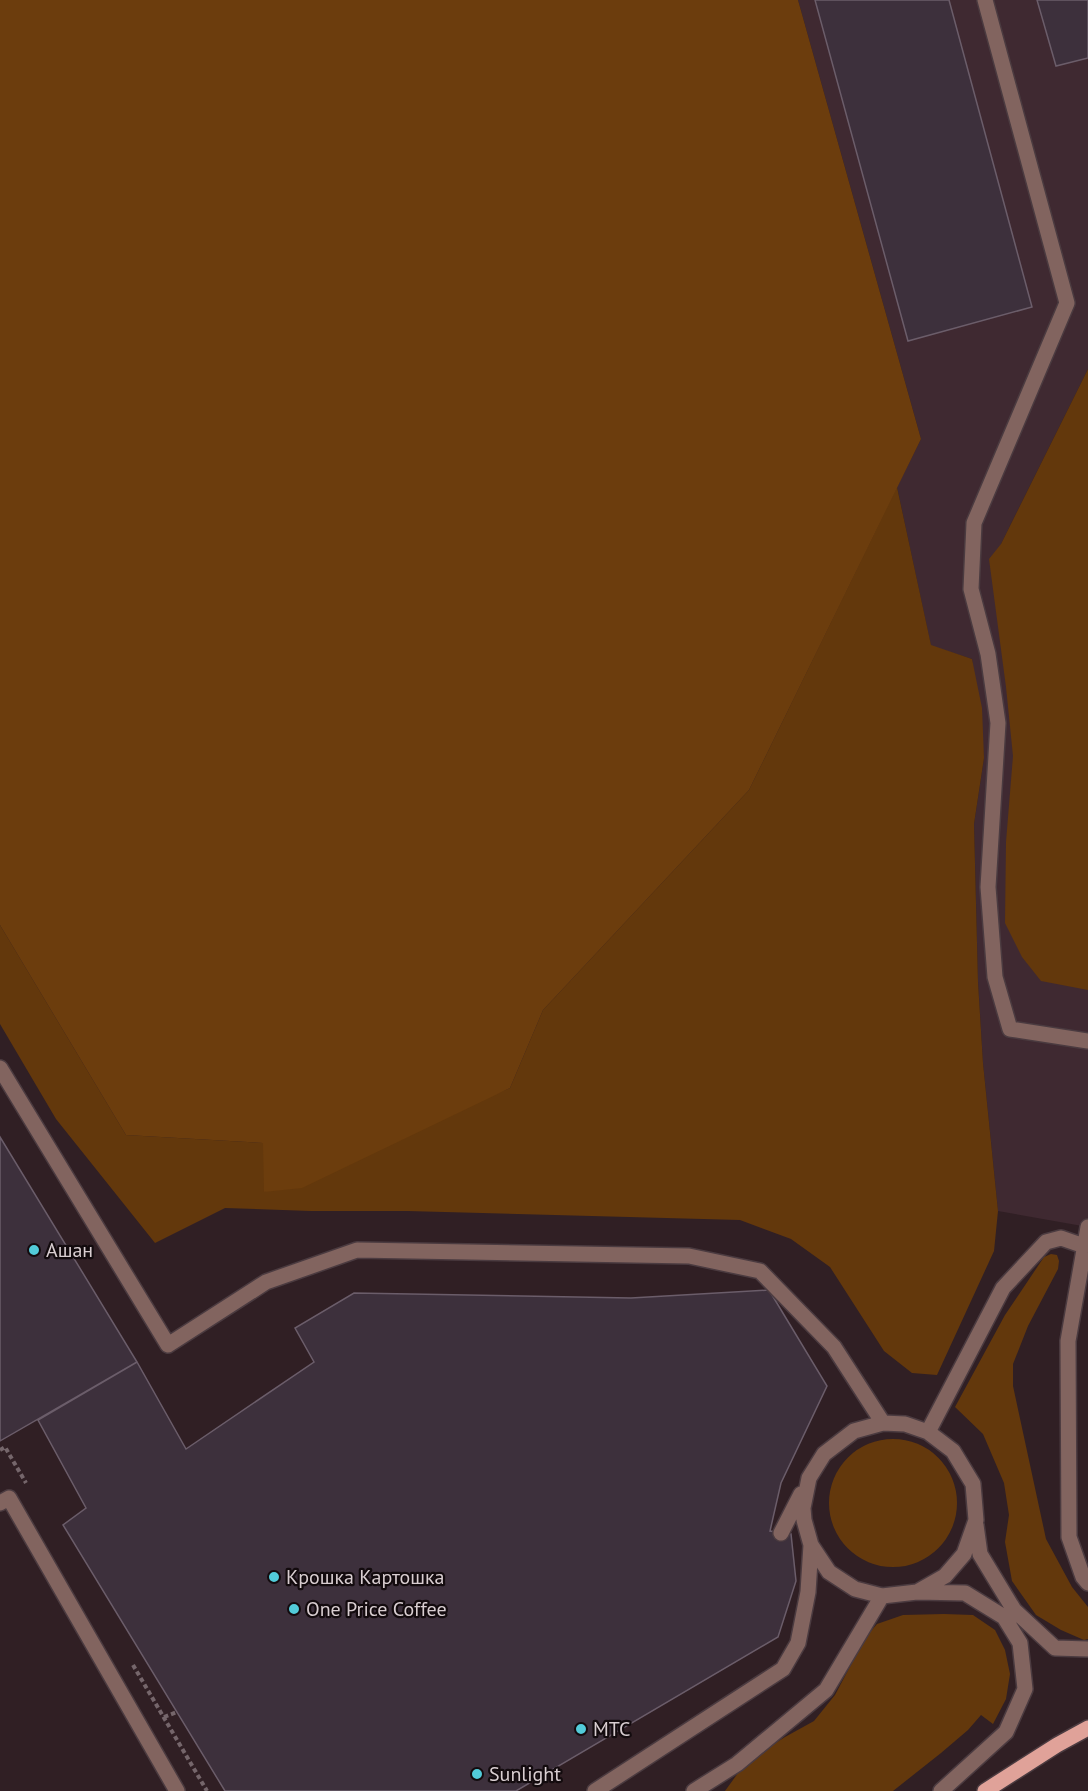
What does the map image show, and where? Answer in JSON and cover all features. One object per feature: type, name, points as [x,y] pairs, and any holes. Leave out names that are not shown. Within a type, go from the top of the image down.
[{"type":"main road","points":[[985,1791],[1088,1728]]},
{"type":"lane","points":[[986,0],[1067,303],[974,523],[971,589],[988,654],[998,723],[988,887],[995,977],[1010,1029],[1088,1041]]},
{"type":"lane","points":[[0,1068],[168,1345],[266,1282],[357,1250],[689,1256],[760,1271],[834,1347],[883,1423]]},
{"type":"lane","points":[[1088,1227],[1068,1341],[1069,1536],[1083,1577],[1088,1583]]},
{"type":"lane","points":[[928,1432],[1003,1288],[1046,1242],[1061,1238],[1084,1246]]},
{"type":"lane","points":[[781,1533],[824,1454],[854,1431],[883,1423],[905,1424],[928,1432],[953,1451],[973,1484],[980,1554],[1014,1610],[1055,1648],[1088,1649]]},
{"type":"lane","points":[[809,1478],[803,1508],[804,1520],[811,1545],[829,1572],[855,1589],[882,1596],[917,1592],[965,1593],[1004,1617],[1020,1643],[1024,1689],[1006,1732],[941,1791]]},
{"type":"lane","points":[[0,1503],[9,1498],[177,1791]]},
{"type":"lane","points":[[917,1592],[945,1576],[964,1554],[976,1520]]},
{"type":"lane","points":[[595,1791],[783,1669],[798,1643],[808,1592],[811,1545]]},
{"type":"lane","points":[[694,1791],[737,1764],[826,1690],[882,1596]]},
{"type":"path","points":[[164,1717],[177,1712]]},
{"type":"shaded area","points":[[0,0],[798,0],[921,439],[749,790],[543,1010],[510,1088],[302,1188],[264,1192],[263,1143],[126,1135],[0,925]]},
{"type":"shaded area","points":[[798,0],[1088,0],[1088,369],[1001,544],[1088,644],[1088,1227],[998,1211],[983,1063],[978,982],[974,824],[984,758],[972,659],[931,646],[897,487],[921,439]]},
{"type":"shaded area","points":[[1088,369],[1088,990],[1041,981],[1022,957],[1005,923],[1006,842],[1013,756],[989,559],[1001,544]]},
{"type":"shaded area","points":[[897,487],[931,645],[972,659],[982,708],[984,758],[974,824],[978,982],[983,1063],[998,1211],[994,1251],[937,1375],[912,1373],[884,1351],[830,1267],[791,1239],[740,1220],[225,1208],[155,1243],[56,1119],[0,1024],[0,925],[126,1135],[264,1143],[264,1192],[510,1088],[543,1010],[749,790]]},
{"type":"shaded area","points":[[1051,1254],[1057,1255],[1058,1269],[1028,1326],[1013,1364],[1013,1386],[1046,1539],[1072,1587],[1088,1607],[1088,1639],[1084,1640],[1036,1615],[1012,1581],[1005,1542],[1009,1515],[1004,1483],[983,1434],[955,1407],[1005,1315],[1044,1257]]},
{"type":"shaded area","points":[[893,1439],[917,1444],[938,1458],[952,1479],[957,1503],[952,1527],[938,1548],[917,1562],[893,1567],[869,1562],[848,1548],[834,1527],[829,1503],[834,1479],[848,1458],[869,1444]]},
{"type":"shaded area","points":[[903,1615],[973,1615],[995,1630],[1005,1650],[1010,1674],[1006,1699],[993,1724],[981,1715],[968,1730],[893,1791],[725,1791],[746,1762],[814,1721],[835,1695],[865,1638],[877,1624]]},
{"type":"building","points":[[815,0],[949,0],[1032,307],[908,341]]},
{"type":"building","points":[[1037,0],[1088,0],[1088,58],[1056,66]]},
{"type":"building","name":"Ашан","points":[[0,1137],[137,1362],[0,1441]]},
{"type":"building","points":[[769,1290],[827,1386],[781,1483],[770,1531],[791,1534],[796,1581],[778,1637],[516,1791],[225,1791],[63,1525],[86,1508],[38,1420],[137,1362],[186,1449],[314,1362],[295,1328],[354,1293],[631,1298]]},
{"type":"place","name":"Ашан","points":[[34,1250]]},
{"type":"place","name":"Крошка Картошка","points":[[274,1577]]},
{"type":"place","name":"One Price Coffee","points":[[294,1609]]},
{"type":"place","name":"МТС","points":[[581,1729]]},
{"type":"place","name":"Sunlight","points":[[477,1774]]}]
